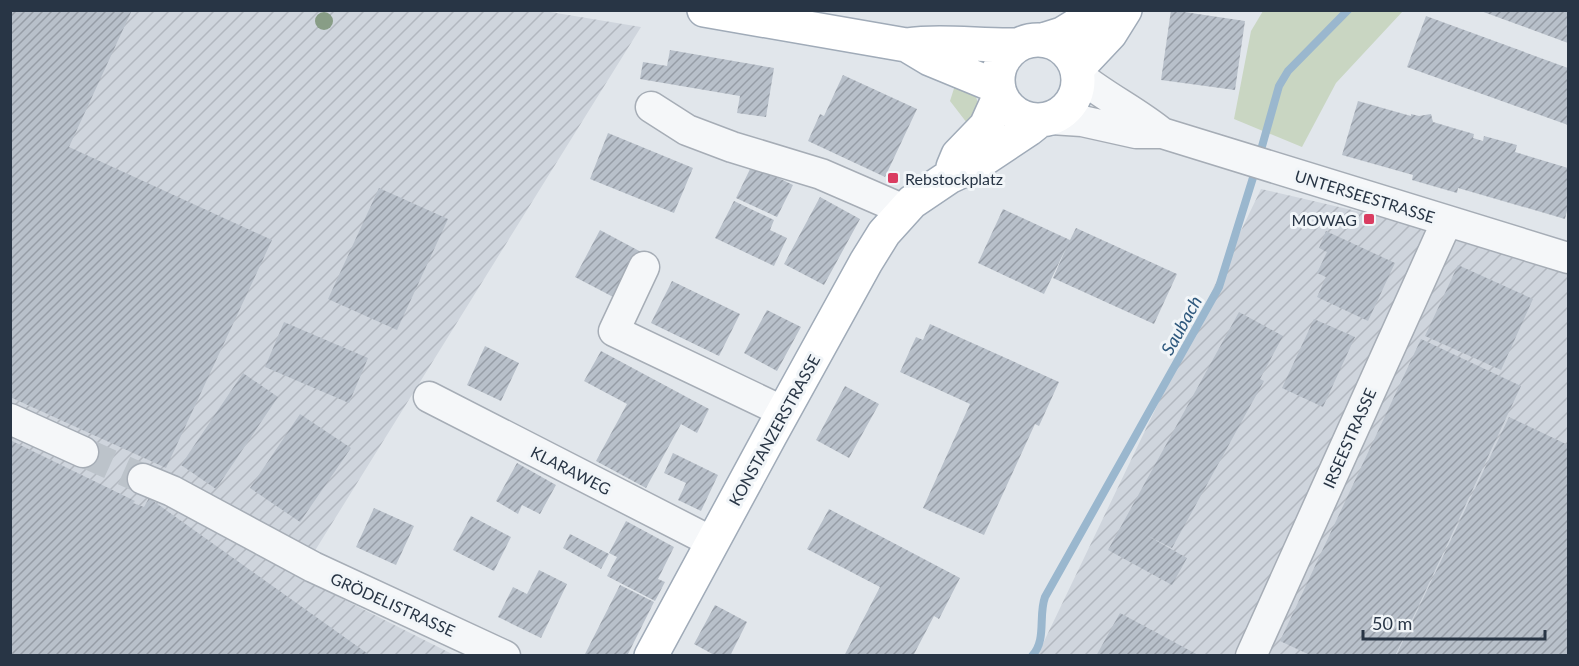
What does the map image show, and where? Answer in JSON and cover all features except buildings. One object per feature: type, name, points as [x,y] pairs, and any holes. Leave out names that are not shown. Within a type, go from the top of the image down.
[{"type":"main road","points":[[704,10],[906,45],[932,42],[983,46],[1030,43],[1055,43],[1072,58],[1078,72],[1078,88],[1073,101],[1063,112],[1045,120],[1027,119],[1015,114],[1006,106],[999,91],[997,77],[1003,58],[1030,43],[1062,34],[1101,10]]},
{"type":"main road","points":[[1078,72],[1110,34],[1125,10]]},
{"type":"main road","points":[[906,45],[930,59],[999,91]]},
{"type":"main road","name":"KONSTANZERSTRASSE","points":[[949,177],[958,155],[986,126],[999,91]]},
{"type":"main road","name":"KONSTANZERSTRASSE","points":[[657,654],[712,542],[884,233],[904,210],[949,177],[975,165],[1045,120]]},
{"type":"street","name":"UNTERSEESTRASSE","points":[[1078,72],[1120,105],[1141,116],[1162,133]]},
{"type":"street","points":[[651,107],[687,130],[732,147],[821,174],[904,210]]},
{"type":"street","name":"UNTERSEESTRASSE","points":[[1045,120],[1083,121],[1109,129],[1136,133],[1162,133],[1569,258]]},
{"type":"street","name":"IRSEESTRASSE","points":[[1251,656],[1447,221]]},
{"type":"street","points":[[644,267],[614,331],[784,412]]},
{"type":"street","name":"KLARAWEG","points":[[429,397],[712,542]]},
{"type":"street","points":[[10,419],[83,452]]},
{"type":"street","name":"GRÖDELISTRASSE","points":[[143,479],[172,491],[313,567],[505,656]]},
{"type":"shaded area","points":[[538,10],[641,27],[316,549],[301,578],[454,655],[11,655],[10,11]]},
{"type":"shaded area","points":[[1261,189],[1568,260],[1568,655],[1037,656]]},
{"type":"green space","points":[[1263,11],[1403,11],[1336,83],[1302,147],[1234,119],[1251,31]]},
{"type":"green space","points":[[957,79],[971,89],[978,102],[977,114],[967,123],[950,101]]},
{"type":"waterway","name":"Saubach","points":[[1259,157],[1279,86],[1288,71],[1348,10]]},
{"type":"waterway","name":"Saubach","points":[[1032,656],[1037,650],[1041,635],[1045,597],[1219,287],[1256,168]]},
{"type":"tunnel","points":[[83,452],[143,479]]},
{"type":"place","name":"Rebstockplatz","points":[[893,178]]},
{"type":"place","name":"MOWAG","points":[[1369,219]]}]
